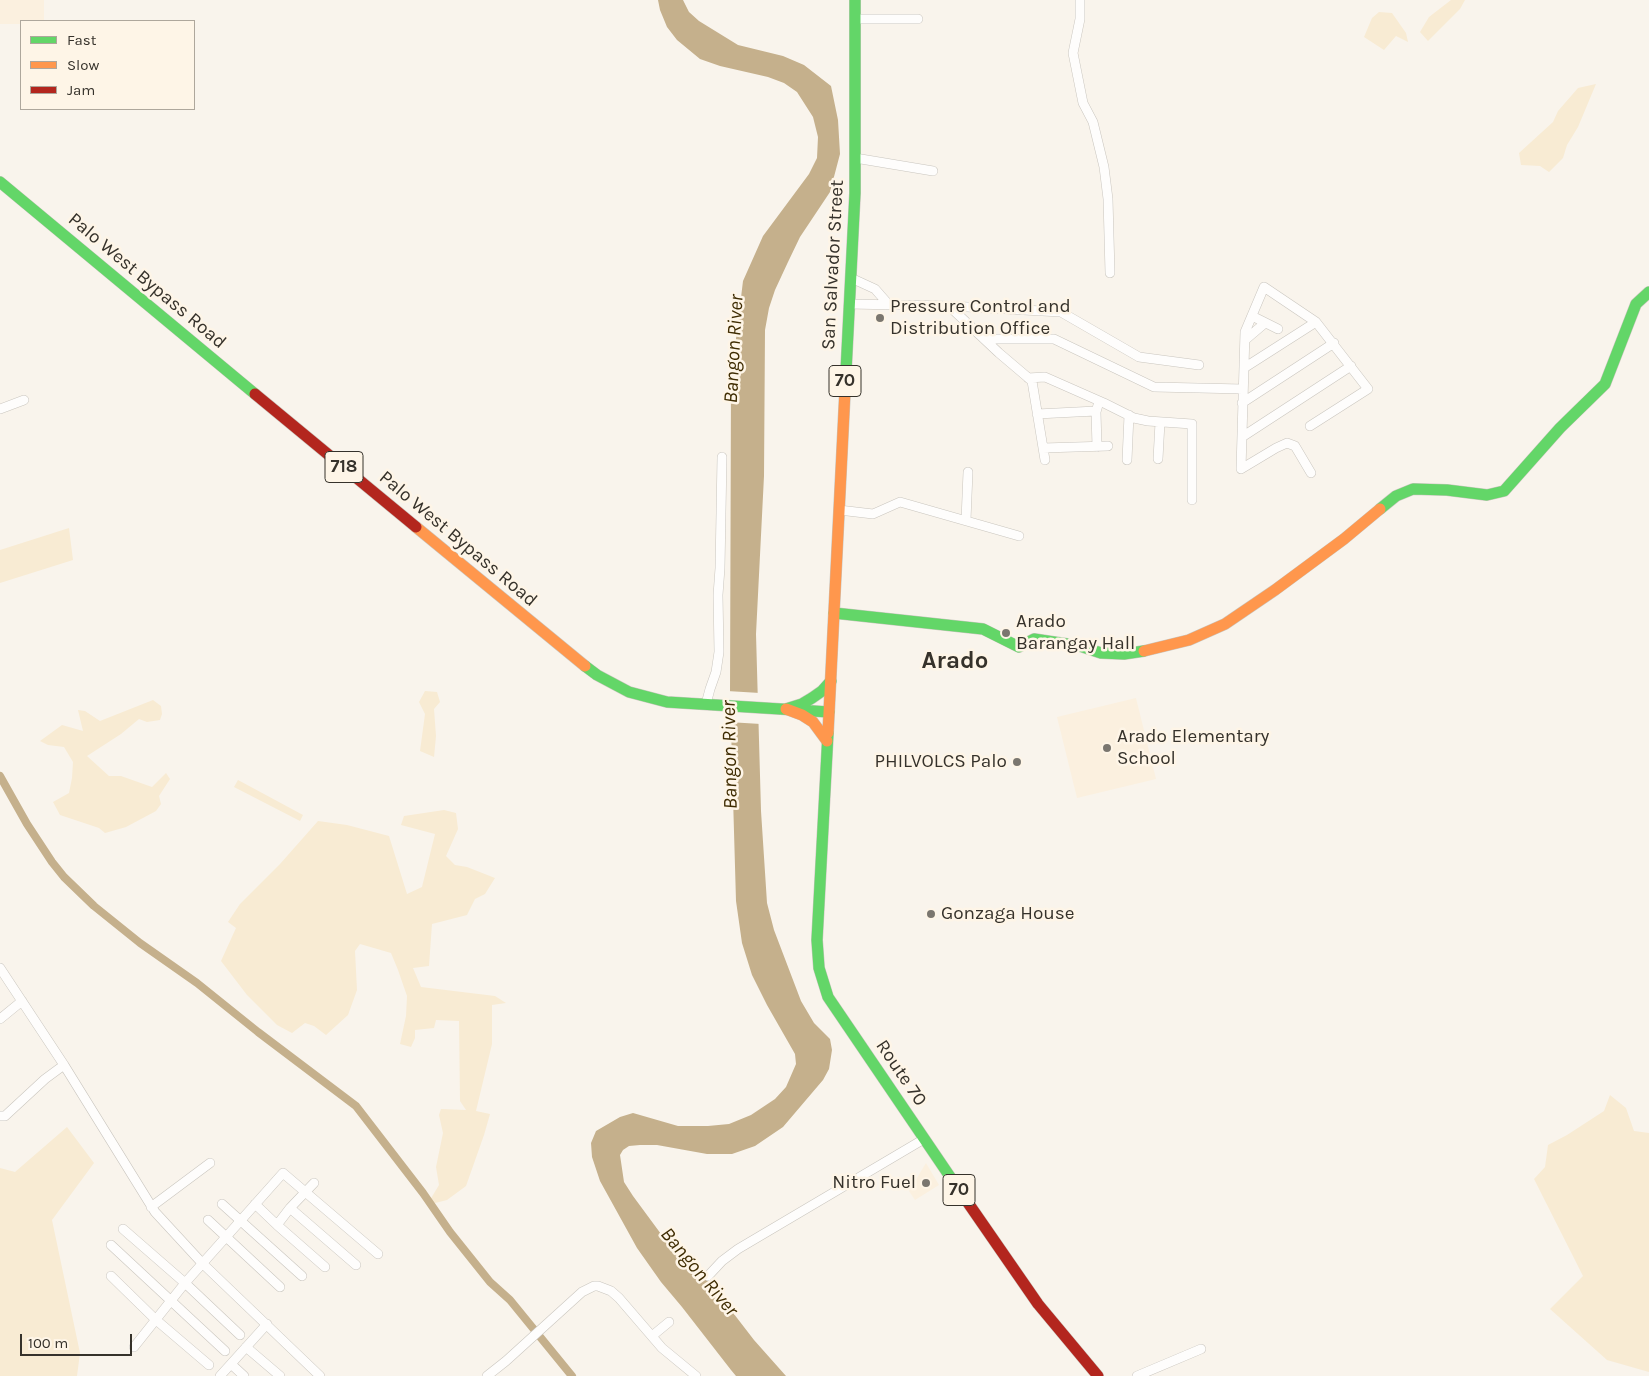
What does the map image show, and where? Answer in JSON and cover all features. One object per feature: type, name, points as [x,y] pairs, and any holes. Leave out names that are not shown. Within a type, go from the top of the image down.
[{"type":"main road","name":"San Salvador Street","points":[[827,741],[855,193],[855,0]]},
{"type":"main road","name":"Palo West Bypass Road","points":[[0,182],[597,675],[629,692],[667,702],[829,712]]},
{"type":"main road","points":[[834,613],[983,629],[1019,647],[1034,639],[1080,646],[1101,653],[1124,654],[1157,649],[1189,640],[1225,624],[1268,595],[1344,539],[1396,496],[1413,489],[1447,490],[1487,495],[1504,491],[1560,428],[1605,384],[1636,304],[1649,292]]},
{"type":"main road","points":[[786,710],[812,698],[831,682]]},
{"type":"main road","points":[[786,710],[802,715],[813,722],[827,741]]},
{"type":"main road","name":"Route 70","points":[[827,741],[817,940],[819,968],[828,997],[1038,1304],[1098,1376]]},
{"type":"street","points":[[1080,0],[1080,19],[1073,53],[1083,102],[1093,122],[1104,167],[1108,199],[1110,273]]},
{"type":"street","points":[[855,19],[918,19]]},
{"type":"street","points":[[855,158],[933,171]]},
{"type":"street","points":[[851,278],[875,289],[889,305]]},
{"type":"street","points":[[1310,426],[1368,389],[1316,322],[1264,287],[1245,332],[1241,469],[1287,443],[1295,446],[1311,473]]},
{"type":"street","points":[[849,304],[949,306],[1061,312],[1139,357],[1199,365]]},
{"type":"street","points":[[949,306],[1032,381],[1045,460]]},
{"type":"street","points":[[1252,316],[1278,329]]},
{"type":"street","points":[[1244,368],[1316,322]]},
{"type":"street","points":[[1245,340],[1265,323]]},
{"type":"street","points":[[984,339],[1054,339],[1154,387],[1243,389]]},
{"type":"street","points":[[1242,403],[1334,343]]},
{"type":"street","points":[[1242,437],[1351,366]]},
{"type":"street","points":[[1028,378],[1045,377],[1130,415],[1148,421],[1192,424],[1192,500]]},
{"type":"street","points":[[0,409],[24,400]]},
{"type":"street","points":[[1097,447],[1096,411],[1099,400]]},
{"type":"street","points":[[1037,414],[1096,411]]},
{"type":"street","points":[[1127,460],[1130,415]]},
{"type":"street","points":[[1158,459],[1160,422]]},
{"type":"street","points":[[1043,448],[1108,446]]},
{"type":"street","points":[[709,704],[710,689],[716,672],[718,652],[722,457]]},
{"type":"street","points":[[966,520],[968,472]]},
{"type":"street","points":[[839,510],[873,514],[900,502],[1019,536]]},
{"type":"street","points":[[0,968],[64,1064],[151,1206],[202,1263],[320,1376]]},
{"type":"street","points":[[0,1019],[22,1001]]},
{"type":"street","points":[[0,1116],[4,1116],[64,1064]]},
{"type":"street","points":[[708,1276],[722,1261],[738,1250],[924,1139]]},
{"type":"street","points":[[151,1206],[210,1163]]},
{"type":"street","points":[[134,1347],[202,1263],[283,1173],[378,1254]]},
{"type":"street","points":[[277,1225],[314,1183]]},
{"type":"street","points":[[222,1204],[302,1276]]},
{"type":"street","points":[[254,1204],[325,1267]]},
{"type":"street","points":[[290,1208],[356,1265]]},
{"type":"street","points":[[208,1220],[280,1287]]},
{"type":"street","points":[[123,1229],[185,1283],[240,1335]]},
{"type":"street","points":[[110,1245],[225,1351]]},
{"type":"street","points":[[110,1276],[209,1365]]},
{"type":"street","points":[[487,1376],[506,1362],[582,1292],[594,1286],[611,1291],[619,1298],[662,1348],[696,1376]]},
{"type":"street","points":[[652,1336],[669,1322]]},
{"type":"street","points":[[220,1376],[267,1324]]},
{"type":"street","points":[[246,1347],[280,1376]]},
{"type":"street","points":[[1137,1376],[1201,1349]]},
{"type":"street","points":[[231,1364],[244,1376]]},
{"type":"shaded area","points":[[0,0],[44,0],[44,20],[20,20],[20,24],[0,24]]},
{"type":"shaded area","points":[[1451,0],[1465,0],[1460,9],[1428,41],[1420,32],[1429,17]]},
{"type":"shaded area","points":[[1379,12],[1392,13],[1406,33],[1408,42],[1396,36],[1384,50],[1364,37],[1372,18]]},
{"type":"shaded area","points":[[1596,84],[1578,127],[1567,145],[1563,158],[1549,172],[1540,166],[1521,165],[1519,153],[1553,122],[1558,111],[1578,88]]},
{"type":"shaded area","points":[[69,528],[73,560],[0,583],[0,550]]},
{"type":"shaded area","points":[[425,691],[437,692],[440,702],[434,709],[436,736],[434,757],[420,751],[425,714],[419,702]]},
{"type":"shaded area","name":"Arado Elementary School","points":[[1136,698],[1156,779],[1077,798],[1057,717]]},
{"type":"shaded area","points":[[153,700],[161,706],[162,714],[160,720],[147,722],[139,719],[121,734],[87,756],[109,776],[121,776],[152,787],[166,773],[170,779],[159,796],[161,804],[156,811],[126,827],[105,833],[99,828],[60,815],[53,802],[69,793],[73,762],[64,747],[48,745],[40,741],[62,725],[83,731],[78,710],[85,711],[100,721]]},
{"type":"shaded area","points":[[238,780],[303,815],[300,821],[234,787]]},
{"type":"shaded area","points":[[444,810],[456,813],[458,829],[446,856],[455,865],[467,867],[495,878],[485,894],[475,899],[467,915],[432,924],[429,966],[413,968],[421,987],[495,996],[506,1003],[492,1005],[492,1044],[476,1111],[490,1114],[466,1186],[447,1200],[427,1205],[439,1185],[436,1167],[443,1133],[439,1115],[441,1109],[466,1110],[460,1101],[459,1021],[436,1020],[434,1028],[415,1030],[415,1038],[411,1047],[400,1044],[406,1016],[407,996],[398,970],[391,953],[360,944],[355,951],[357,990],[348,1015],[326,1035],[314,1026],[305,1023],[292,1033],[277,1025],[247,995],[221,961],[236,928],[228,922],[240,904],[280,864],[318,821],[347,825],[389,836],[407,894],[422,887],[435,834],[401,825],[404,816]]},
{"type":"shaded area","points":[[1610,1095],[1626,1108],[1634,1131],[1649,1133],[1649,1372],[1607,1360],[1550,1309],[1583,1276],[1534,1179],[1545,1167],[1548,1145],[1604,1111]]},
{"type":"shaded area","points":[[67,1127],[94,1163],[52,1220],[80,1353],[77,1376],[0,1376],[0,1168],[15,1172]]},
{"type":"shaded area","points":[[926,1163],[939,1185],[915,1200],[909,1191]]},
{"type":"water","name":"Bangon River","points":[[658,0],[683,0],[689,12],[699,21],[738,45],[783,56],[804,65],[831,86],[838,120],[840,154],[830,192],[800,237],[788,262],[775,290],[765,330],[764,476],[756,634],[761,811],[767,903],[774,930],[801,1001],[814,1023],[830,1039],[832,1050],[829,1069],[823,1080],[783,1127],[755,1146],[732,1154],[707,1154],[657,1145],[640,1145],[629,1146],[620,1155],[624,1182],[661,1234],[707,1279],[754,1340],[786,1376],[736,1376],[661,1282],[637,1248],[600,1181],[592,1157],[591,1143],[596,1131],[620,1117],[633,1113],[678,1126],[729,1124],[751,1115],[775,1099],[786,1087],[796,1064],[795,1054],[752,975],[742,943],[736,901],[730,693],[731,380],[743,281],[763,236],[809,174],[817,158],[818,137],[813,117],[797,92],[784,83],[768,77],[720,66],[700,59],[677,40],[667,27]]},
{"type":"pier","points":[[727,691],[760,693],[761,724],[728,722]]},
{"type":"waterway","points":[[0,776],[27,824],[52,862],[64,877],[94,906],[356,1106],[423,1193],[450,1232],[490,1282],[510,1300],[572,1376]]},
{"type":"traffic: fast","points":[[845,391],[855,193],[855,0]]},
{"type":"traffic: fast","points":[[0,182],[255,394]]},
{"type":"traffic: fast","points":[[1380,509],[1396,496],[1413,489],[1447,490],[1487,495],[1504,491],[1560,428],[1605,384],[1636,304],[1649,292]]},
{"type":"traffic: fast","points":[[834,613],[983,629],[1019,647],[1034,639],[1080,646],[1101,653],[1124,654],[1144,651]]},
{"type":"traffic: fast","points":[[585,666],[597,675],[629,692],[667,702],[829,712]]},
{"type":"traffic: fast","points":[[786,709],[802,704],[812,698],[831,681]]},
{"type":"traffic: fast","points":[[828,733],[817,940],[819,968],[828,997],[955,1184]]},
{"type":"traffic: slow","points":[[828,733],[845,391]]},
{"type":"traffic: slow","points":[[1144,651],[1189,640],[1225,624],[1344,539],[1380,509]]},
{"type":"traffic: slow","points":[[416,527],[585,666]]},
{"type":"traffic: slow","points":[[786,709],[802,715],[813,722],[827,741]]},
{"type":"traffic: jam","points":[[255,394],[416,527]]},
{"type":"traffic: jam","points":[[955,1184],[1038,1304],[1098,1376]]},
{"type":"place","name":"Pressure Control and Distribution Office","points":[[880,318]]},
{"type":"place","name":"Arado Barangay Hall","points":[[1006,633]]},
{"type":"place","name":"Arado Elementary School","points":[[1107,748]]},
{"type":"place","name":"PHILVOLCS Palo","points":[[1017,762]]},
{"type":"place","name":"Gonzaga House","points":[[931,914]]},
{"type":"place","name":"Nitro Fuel","points":[[926,1183]]},
{"type":"district","name":"Arado","points":[[955,661]]}]
